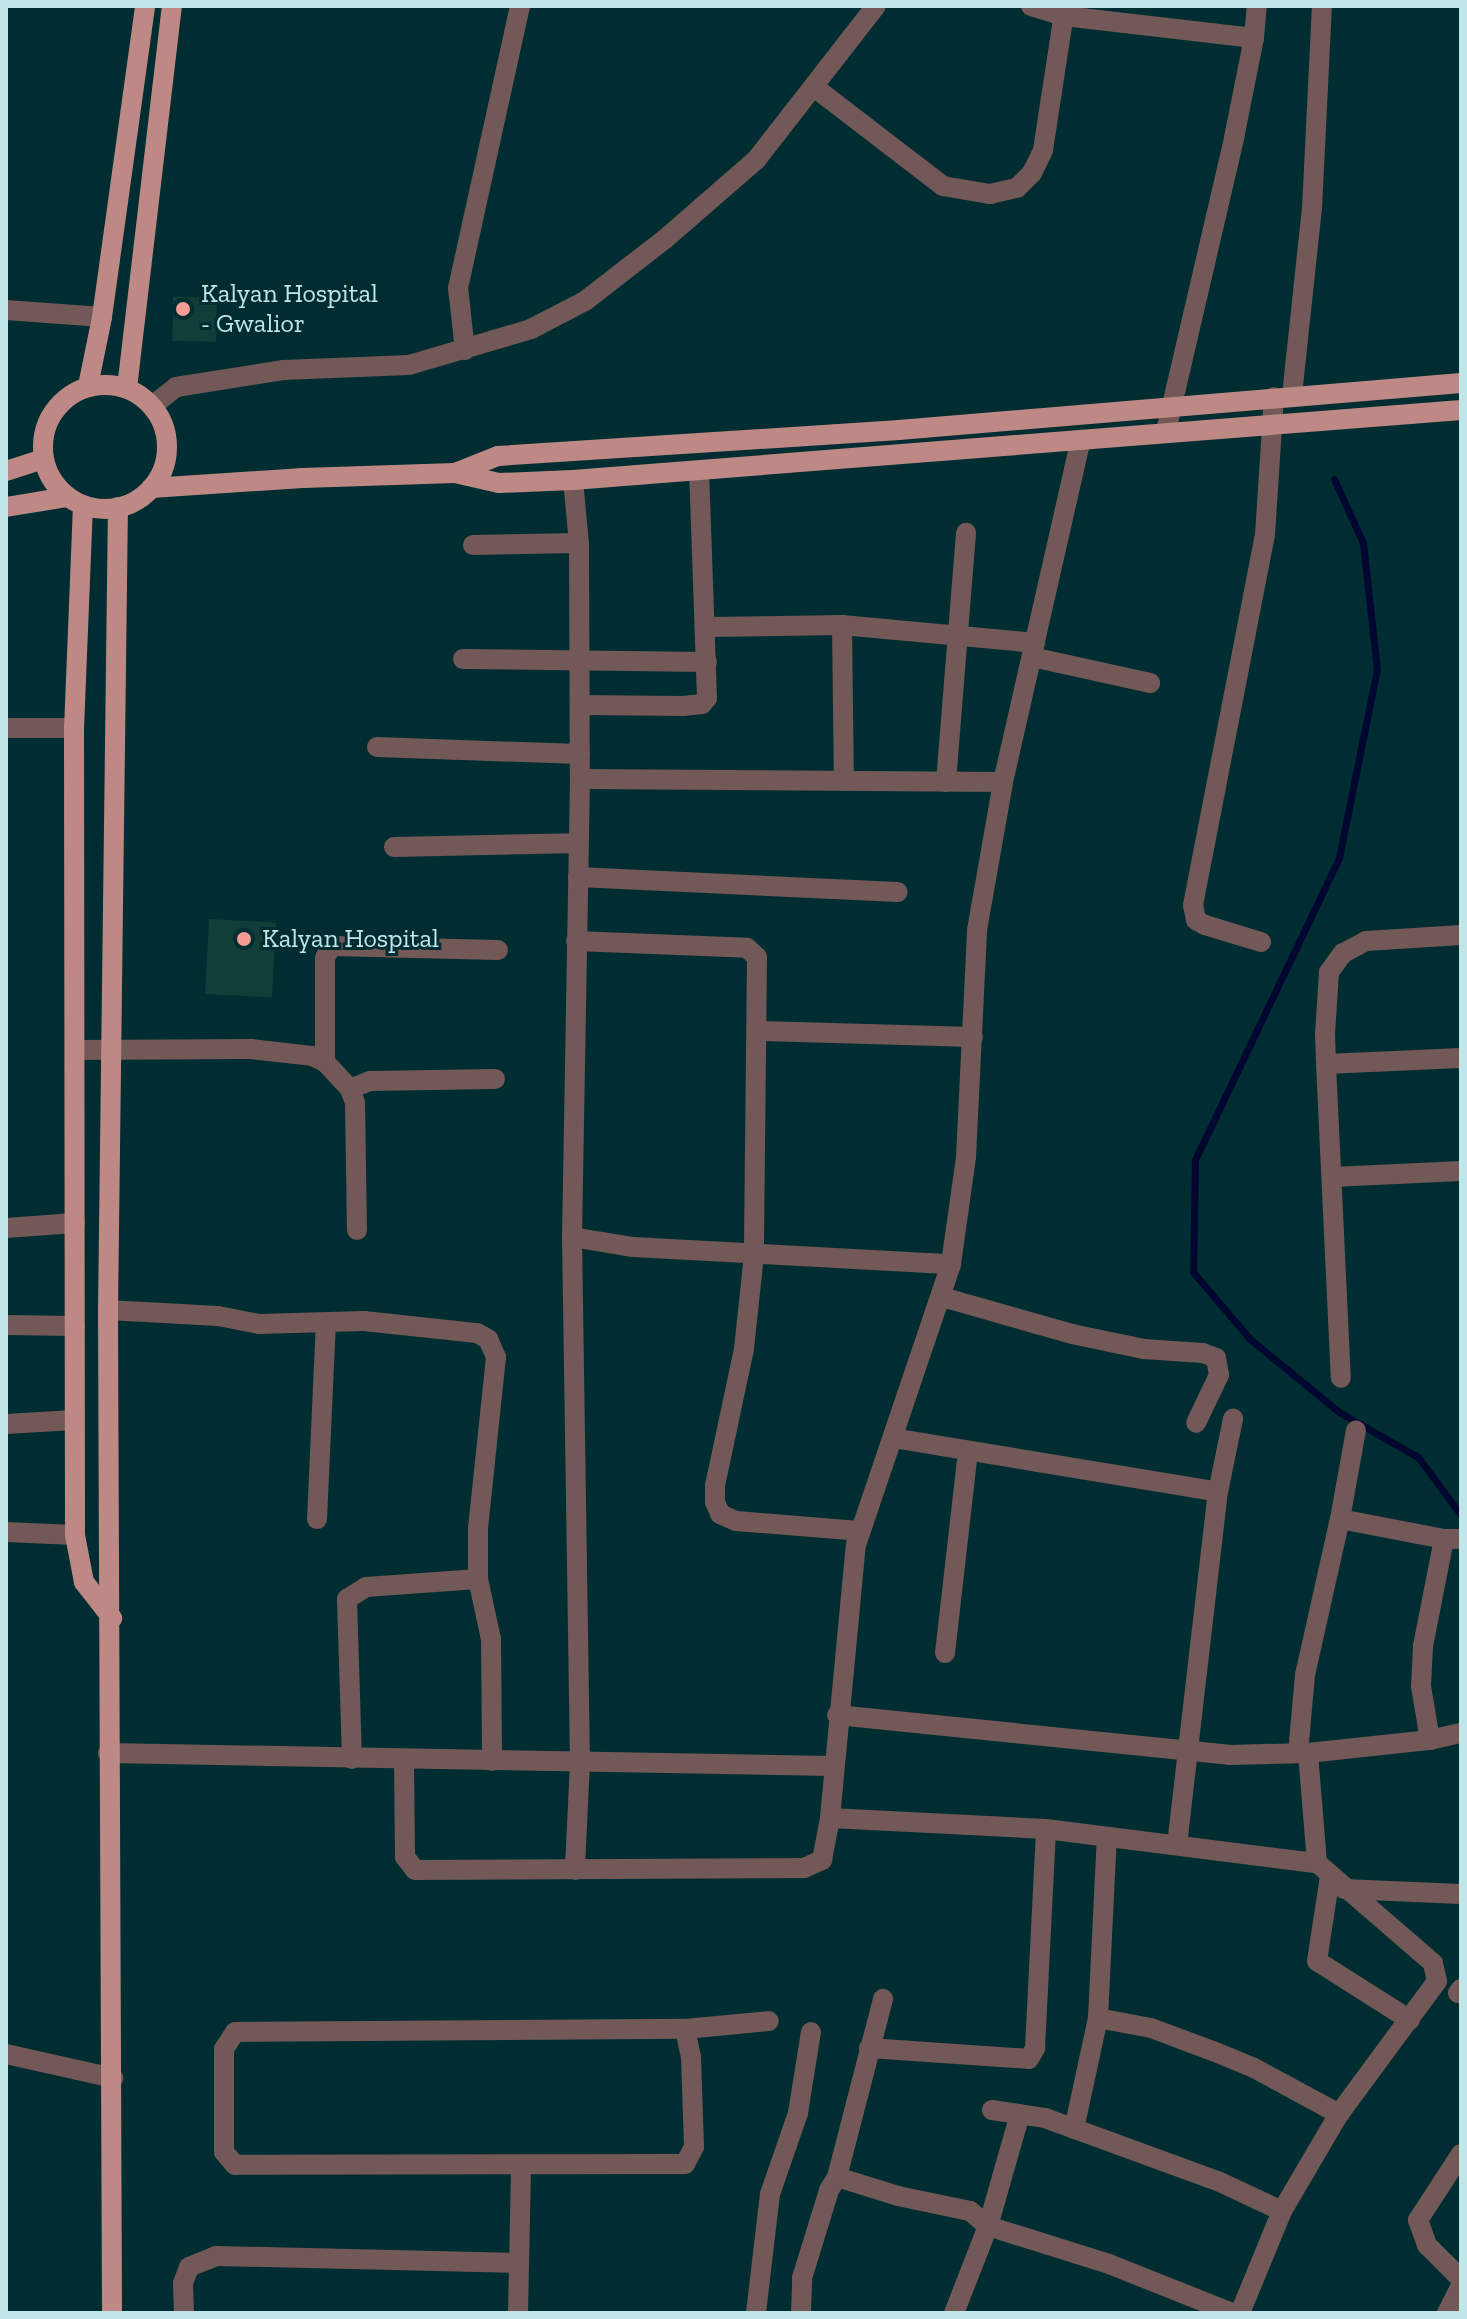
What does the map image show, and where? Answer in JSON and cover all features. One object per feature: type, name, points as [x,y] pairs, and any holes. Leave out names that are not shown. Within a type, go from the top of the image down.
[{"type":"main road","points":[[88,386],[102,317],[145,6]]},
{"type":"main road","points":[[127,388],[172,6]]},
{"type":"main road","points":[[455,473],[498,456],[1172,409],[1283,396],[1461,383]]},
{"type":"main road","points":[[6,507],[75,501],[118,507],[136,500],[151,488],[167,456],[162,421],[152,406],[127,388],[108,384],[88,386],[71,394],[47,422],[43,459],[48,473],[75,501],[75,1535],[84,1582],[112,1618]]},
{"type":"main road","points":[[151,488],[303,478],[455,473],[499,483],[573,480],[1461,410]]},
{"type":"main road","points":[[6,471],[43,459]]},
{"type":"main road","points":[[112,2313],[113,2078],[108,1753],[112,1618],[108,1310],[118,507]]},
{"type":"street","points":[[465,350],[458,288],[520,6]]},
{"type":"street","points":[[152,406],[176,387],[283,370],[409,365],[531,329],[585,301],[665,239],[756,160],[876,6]]},
{"type":"street","points":[[1031,6],[1254,38]]},
{"type":"street","points":[[1166,431],[1254,38],[1257,6]]},
{"type":"street","points":[[1261,942],[1205,925],[1196,920],[1193,905],[1265,535],[1272,423],[1283,396],[1312,209],[1322,6]]},
{"type":"street","points":[[814,87],[943,186],[990,194],[1017,188],[1032,173],[1043,150],[1064,11]]},
{"type":"street","points":[[6,310],[102,317]]},
{"type":"street","points":[[404,1760],[405,1857],[415,1870],[812,1867],[822,1860],[830,1818],[837,1715],[859,1531],[951,1264],[966,1157],[977,930],[1003,782],[1081,440]]},
{"type":"street","points":[[580,705],[702,704],[707,698],[707,627],[699,472]]},
{"type":"street","points":[[573,480],[579,543],[580,659],[572,1237],[580,1762],[575,1870]]},
{"type":"street","points":[[946,782],[966,533]]},
{"type":"street","points":[[473,545],[579,543]]},
{"type":"street","points":[[707,627],[842,625],[956,636],[1033,650],[1150,683]]},
{"type":"street","points":[[842,625],[844,781]]},
{"type":"street","points":[[463,659],[707,662]]},
{"type":"street","points":[[6,728],[74,728]]},
{"type":"street","points":[[377,747],[580,754]]},
{"type":"street","points":[[580,779],[1003,782]]},
{"type":"street","points":[[394,847],[579,843]]},
{"type":"street","points":[[578,877],[898,892]]},
{"type":"street","points":[[1341,1378],[1326,1064],[1329,972],[1343,953],[1366,941],[1461,935]]},
{"type":"street","points":[[576,941],[747,948],[757,957],[759,1031],[754,1255],[744,1349],[715,1485],[720,1514],[736,1521],[859,1531]]},
{"type":"street","points":[[325,1062],[325,958],[331,946],[498,950]]},
{"type":"street","points":[[759,1031],[973,1037]]},
{"type":"street","points":[[75,1050],[111,1053],[251,1049],[312,1056],[325,1062],[350,1089],[355,1103],[357,1230]]},
{"type":"street","points":[[1326,1064],[1461,1058]]},
{"type":"street","points":[[350,1089],[370,1081],[495,1079]]},
{"type":"street","points":[[1332,1177],[1461,1171]]},
{"type":"street","points":[[6,1228],[75,1223]]},
{"type":"street","points":[[572,1237],[633,1247],[951,1264]]},
{"type":"street","points":[[942,1297],[1072,1334],[1144,1349],[1203,1353],[1216,1358],[1219,1375],[1196,1423]]},
{"type":"street","points":[[108,1310],[218,1316],[259,1324],[364,1321],[477,1333],[488,1339],[494,1347],[478,1527],[478,1579],[491,1639],[492,1761]]},
{"type":"street","points":[[317,1519],[326,1323]]},
{"type":"street","points":[[6,1325],[75,1326]]},
{"type":"street","points":[[1177,1845],[1218,1492],[1233,1419]]},
{"type":"street","points":[[6,1424],[74,1420]]},
{"type":"street","points":[[1356,1430],[1340,1519],[1305,1675],[1303,1753],[1330,1876],[1317,1961],[1410,2020]]},
{"type":"street","points":[[893,1438],[1218,1492]]},
{"type":"street","points":[[945,1653],[968,1451]]},
{"type":"street","points":[[1340,1519],[1454,1539],[1423,1646],[1421,1686],[1430,1740]]},
{"type":"street","points":[[6,1532],[75,1535]]},
{"type":"street","points":[[352,1759],[347,1599],[366,1587],[478,1579]]},
{"type":"street","points":[[837,1715],[1186,1752],[1303,1753],[1430,1740],[1461,1733]]},
{"type":"street","points":[[108,1753],[833,1766]]},
{"type":"street","points":[[830,1818],[1046,1829],[1177,1845],[1330,1876],[1461,1894]]},
{"type":"street","points":[[869,2048],[1029,2059],[1035,2048],[1046,1829]]},
{"type":"street","points":[[1074,2129],[1098,2018],[1107,1837]]},
{"type":"street","points":[[1240,2313],[1282,2211],[1339,2114],[1437,1981],[1433,1963],[1330,1876]]},
{"type":"street","points":[[801,2313],[802,2278],[829,2190],[837,2177],[883,1999]]},
{"type":"street","points":[[1098,2018],[1151,2028],[1213,2051],[1254,2068],[1339,2114]]},
{"type":"street","points":[[685,2029],[691,2057],[694,2147],[685,2164],[521,2167],[235,2165],[224,2152],[224,2049],[235,2032],[685,2029],[769,2021]]},
{"type":"street","points":[[756,2313],[770,2194],[798,2113],[811,2032]]},
{"type":"street","points":[[6,2054],[113,2078]]},
{"type":"street","points":[[992,2110],[1020,2114],[1074,2129],[1220,2182],[1282,2211]]},
{"type":"street","points":[[954,2313],[988,2226],[1020,2114]]},
{"type":"street","points":[[1447,2313],[1461,2282],[1420,2236],[1418,2220],[1461,2154]]},
{"type":"street","points":[[518,2313],[521,2167]]},
{"type":"street","points":[[837,2177],[898,2196],[970,2211],[988,2226],[1109,2264],[1232,2313]]},
{"type":"street","points":[[184,2313],[183,2283],[189,2267],[216,2256],[518,2263]]},
{"type":"building","points":[[173,297],[217,298],[216,342],[172,341]]},
{"type":"building","points":[[209,919],[276,923],[272,997],[205,994]]},
{"type":"waterway","points":[[1334,479],[1363,543],[1377,669],[1339,858],[1195,1160],[1193,1272],[1250,1339],[1339,1412],[1418,1457],[1461,1515]]},
{"type":"place","name":"Kalyan Hospital - Gwalior","points":[[183,309]]},
{"type":"place","name":"Kalyan Hospital","points":[[244,939]]}]
